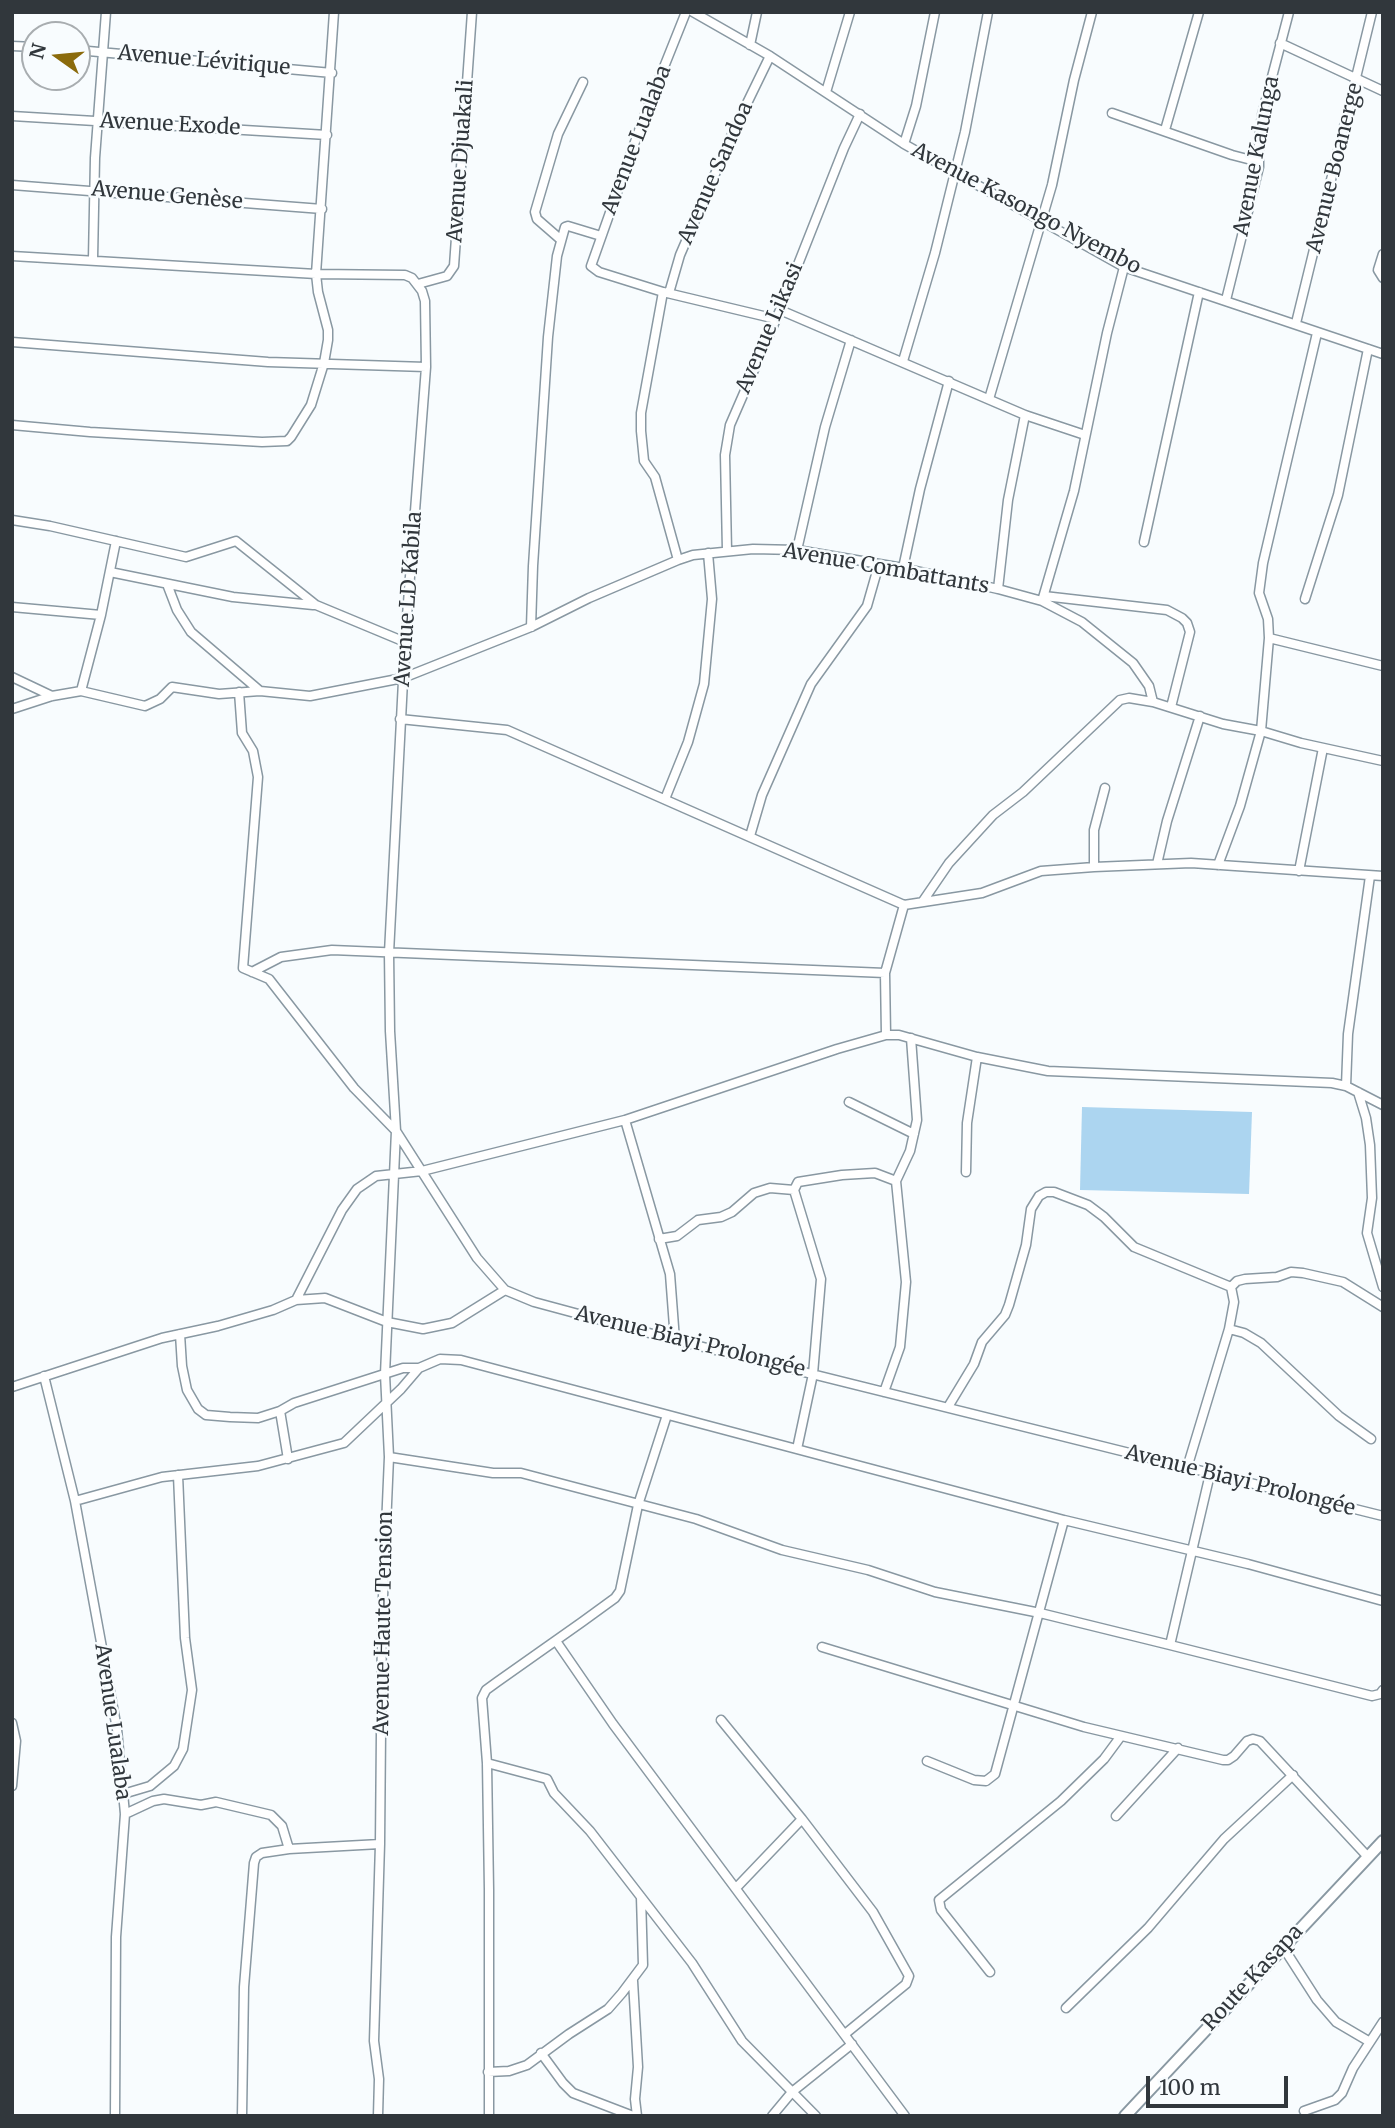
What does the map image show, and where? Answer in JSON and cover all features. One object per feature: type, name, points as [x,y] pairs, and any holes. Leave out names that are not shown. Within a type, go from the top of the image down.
[{"type":"main road","name":"Route Kasapa","points":[[1125,2116],[1383,1841]]},
{"type":"street","points":[[93,259],[97,121],[106,12]]},
{"type":"street","points":[[12,425],[262,442],[286,441],[303,420],[311,405],[324,363],[329,335],[316,274],[332,73],[334,12]]},
{"type":"street","name":"Avenue Djuakali","points":[[418,284],[447,276],[454,266],[472,12]]},
{"type":"street","name":"Avenue Lualaba","points":[[666,292],[593,268],[592,263],[642,122],[687,12]]},
{"type":"street","name":"Avenue Kasongo Nyembo","points":[[693,12],[770,55],[904,144],[1124,267],[1383,354]]},
{"type":"street","points":[[750,45],[757,12]]},
{"type":"street","points":[[826,92],[850,12]]},
{"type":"street","points":[[904,144],[916,107],[935,12]]},
{"type":"street","points":[[903,361],[936,253],[988,12]]},
{"type":"street","points":[[989,399],[1052,185],[1074,79],[1092,12]]},
{"type":"street","points":[[1166,130],[1199,12]]},
{"type":"street","name":"Avenue Kalunga","points":[[1226,300],[1259,162],[1260,126],[1289,12]]},
{"type":"street","name":"Avenue Boanerge","points":[[1296,323],[1372,12]]},
{"type":"street","points":[[1280,43],[1383,90]]},
{"type":"street","name":"Avenue Lévitique","points":[[91,51],[332,73]]},
{"type":"street","name":"Avenue Sandoa","points":[[678,560],[655,477],[644,461],[641,413],[666,292],[728,142],[770,55]]},
{"type":"street","points":[[560,239],[537,219],[535,212],[558,134],[583,82]]},
{"type":"street","points":[[1112,113],[1259,162]]},
{"type":"street","name":"Avenue Likasi","points":[[727,551],[724,469],[727,440],[736,409],[780,310],[860,114]]},
{"type":"street","name":"Avenue Exode","points":[[12,116],[327,135]]},
{"type":"street","name":"Avenue Genèse","points":[[12,185],[322,209]]},
{"type":"street","points":[[531,627],[548,337],[560,239],[568,226],[601,236]]},
{"type":"street","points":[[1383,254],[1378,270],[1383,278]]},
{"type":"street","points":[[12,256],[316,274],[405,275],[418,284]]},
{"type":"street","points":[[1124,267],[1074,491],[1043,599],[1167,610],[1188,623],[1190,632],[1171,707]]},
{"type":"street","name":"Avenue LD Kabila","points":[[418,284],[425,301],[426,368],[400,719],[389,953],[396,1131],[477,1258],[505,1290]]},
{"type":"street","points":[[666,292],[776,319]]},
{"type":"street","points":[[1144,542],[1199,292]]},
{"type":"street","points":[[780,310],[1025,415],[1085,435]]},
{"type":"street","points":[[1218,865],[1240,806],[1261,731],[1269,638],[1269,619],[1259,593],[1263,563],[1317,333]]},
{"type":"street","points":[[797,550],[825,427],[851,340]]},
{"type":"street","points":[[12,342],[181,356],[426,368]]},
{"type":"street","points":[[1305,599],[1338,495],[1367,349]]},
{"type":"street","points":[[903,568],[920,489],[949,381]]},
{"type":"street","points":[[998,589],[1008,500],[1025,415]]},
{"type":"street","points":[[12,520],[186,557],[236,541],[316,605],[405,642]]},
{"type":"street","points":[[12,709],[52,696],[81,691],[101,615],[116,541]]},
{"type":"street","name":"Avenue Combattants","points":[[81,691],[145,706],[160,699],[172,687],[219,694],[260,691],[310,696],[403,678],[531,627],[589,598],[678,560],[708,553],[753,548],[797,550],[903,568],[1043,599],[1082,622],[1133,663],[1149,686],[1153,702]]},
{"type":"street","points":[[665,799],[688,742],[704,684],[712,599],[708,553]]},
{"type":"street","points":[[750,836],[767,782],[811,684],[867,606],[879,564]]},
{"type":"street","points":[[110,572],[233,597],[316,605]]},
{"type":"street","points":[[167,584],[177,610],[191,632],[260,691]]},
{"type":"street","points":[[12,607],[101,615]]},
{"type":"street","points":[[1269,638],[1383,666]]},
{"type":"street","points":[[12,677],[52,696]]},
{"type":"street","points":[[239,692],[242,733],[253,751],[258,777],[243,968],[269,979],[354,1088],[396,1131]]},
{"type":"street","points":[[923,901],[949,863],[993,815],[1023,792],[1120,701],[1129,698],[1153,702],[1223,724],[1383,761]]},
{"type":"street","points":[[1157,864],[1167,821],[1199,716]]},
{"type":"street","points":[[400,719],[507,730],[904,905],[982,893],[1041,871],[1094,867],[1191,863],[1383,876]]},
{"type":"street","points":[[1299,872],[1323,748]]},
{"type":"street","points":[[1094,867],[1094,830],[1105,788]]},
{"type":"street","points":[[1346,1086],[1348,1034],[1370,876]]},
{"type":"street","points":[[886,1035],[885,973],[904,905]]},
{"type":"street","points":[[253,972],[281,957],[332,950],[885,973]]},
{"type":"street","points":[[296,1300],[342,1210],[357,1189],[376,1176],[422,1171],[625,1120],[886,1035],[911,1038],[977,1057],[1048,1071],[1346,1086],[1383,1105]]},
{"type":"street","points":[[884,1392],[900,1347],[905,1282],[896,1181],[910,1151],[917,1120],[911,1038]]},
{"type":"street","points":[[965,1172],[967,1123],[977,1057]]},
{"type":"street","points":[[1358,1092],[1370,1145],[1372,1198],[1367,1233],[1383,1287]]},
{"type":"street","points":[[849,1102],[914,1134]]},
{"type":"street","points":[[625,1120],[670,1274],[676,1340]]},
{"type":"street","name":"Avenue Haute Tension","points":[[378,2116],[379,2079],[374,2042],[389,1457],[385,1374],[396,1131]]},
{"type":"street","points":[[797,1449],[813,1374],[821,1279],[794,1190],[798,1182],[842,1175],[875,1173],[896,1181]]},
{"type":"street","points":[[659,1239],[677,1236],[698,1220],[721,1217],[732,1212],[754,1193],[770,1188],[794,1190]]},
{"type":"street","points":[[948,1407],[974,1364],[982,1342],[1005,1315],[1026,1245],[1031,1209],[1039,1196],[1046,1192],[1067,1195],[1088,1205],[1134,1247],[1231,1287]]},
{"type":"street","points":[[1231,1287],[1245,1279],[1277,1277],[1291,1272],[1303,1273],[1343,1282],[1383,1307]]},
{"type":"street","points":[[1187,1468],[1229,1329],[1234,1302],[1231,1287]]},
{"type":"street","points":[[12,1387],[180,1334],[273,1310],[296,1300],[325,1298],[387,1322],[423,1329],[452,1323],[505,1290]]},
{"type":"street","name":"Avenue Biayi Prolongée","points":[[505,1290],[534,1302],[676,1340],[1383,1516]]},
{"type":"street","points":[[1229,1329],[1244,1333],[1261,1343],[1339,1416],[1371,1439]]},
{"type":"street","points":[[180,1334],[187,1390],[198,1409],[206,1415],[258,1418],[281,1411],[294,1403],[403,1368],[419,1368],[440,1359],[461,1360],[1064,1520],[1191,1550],[1383,1601]]},
{"type":"street","points":[[75,1502],[162,1477],[258,1466],[344,1443],[419,1368]]},
{"type":"street","name":"Avenue Lualaba","points":[[44,1376],[75,1502],[117,1729],[125,1814],[116,1937],[115,2116]]},
{"type":"street","points":[[281,1411],[288,1459]]},
{"type":"street","points":[[489,2116],[487,1763],[481,1704],[486,1690],[615,1598],[620,1591],[638,1505],[667,1415]]},
{"type":"street","points":[[389,1457],[493,1474],[521,1473],[696,1519],[782,1550],[868,1570],[935,1592],[1040,1613],[1372,1696],[1383,1690]]},
{"type":"street","points":[[1170,1645],[1210,1474]]},
{"type":"street","points":[[123,1794],[150,1786],[174,1766],[183,1749],[191,1690],[185,1638],[178,1475]]},
{"type":"street","points":[[927,1761],[974,1780],[991,1779],[999,1762],[1064,1520]]},
{"type":"street","points":[[556,1641],[614,1724],[905,2116]]},
{"type":"street","points":[[822,1647],[1121,1736],[1227,1760],[1247,1741],[1253,1739],[1268,1748],[1367,1857]]},
{"type":"street","points":[[721,1720],[873,1912],[909,1976],[906,1984],[845,2034]]},
{"type":"street","points":[[12,1723],[16,1741],[12,1786]]},
{"type":"street","points":[[990,1972],[941,1910],[939,1900],[1061,1801],[1104,1759],[1121,1736]]},
{"type":"street","points":[[1116,1816],[1178,1748]]},
{"type":"street","points":[[487,1763],[547,1779],[554,1793],[576,1813],[691,1963],[742,2041],[816,2116]]},
{"type":"street","points":[[1066,2008],[1148,1928],[1224,1839],[1293,1775]]},
{"type":"street","points":[[125,1814],[159,1800],[201,1805],[222,1802],[277,1819],[289,1849]]},
{"type":"street","points":[[737,1887],[802,1819]]},
{"type":"street","points":[[242,2116],[244,1987],[256,1857],[262,1853],[289,1849],[380,1844]]},
{"type":"street","points":[[488,2072],[509,2071],[527,2065],[608,2009],[633,1981],[644,1959],[641,1897]]},
{"type":"street","points":[[1283,1947],[1317,2000],[1336,2021],[1370,2042]]},
{"type":"street","points":[[541,2053],[573,2093],[635,2116],[638,2067],[633,1981]]},
{"type":"street","points":[[1304,2111],[1335,2101],[1383,2022]]},
{"type":"street","points":[[772,2116],[792,2092],[852,2044]]},
{"type":"shaded area","points":[[1082,1107],[1252,1112],[1249,1194],[1080,1190]]}]
